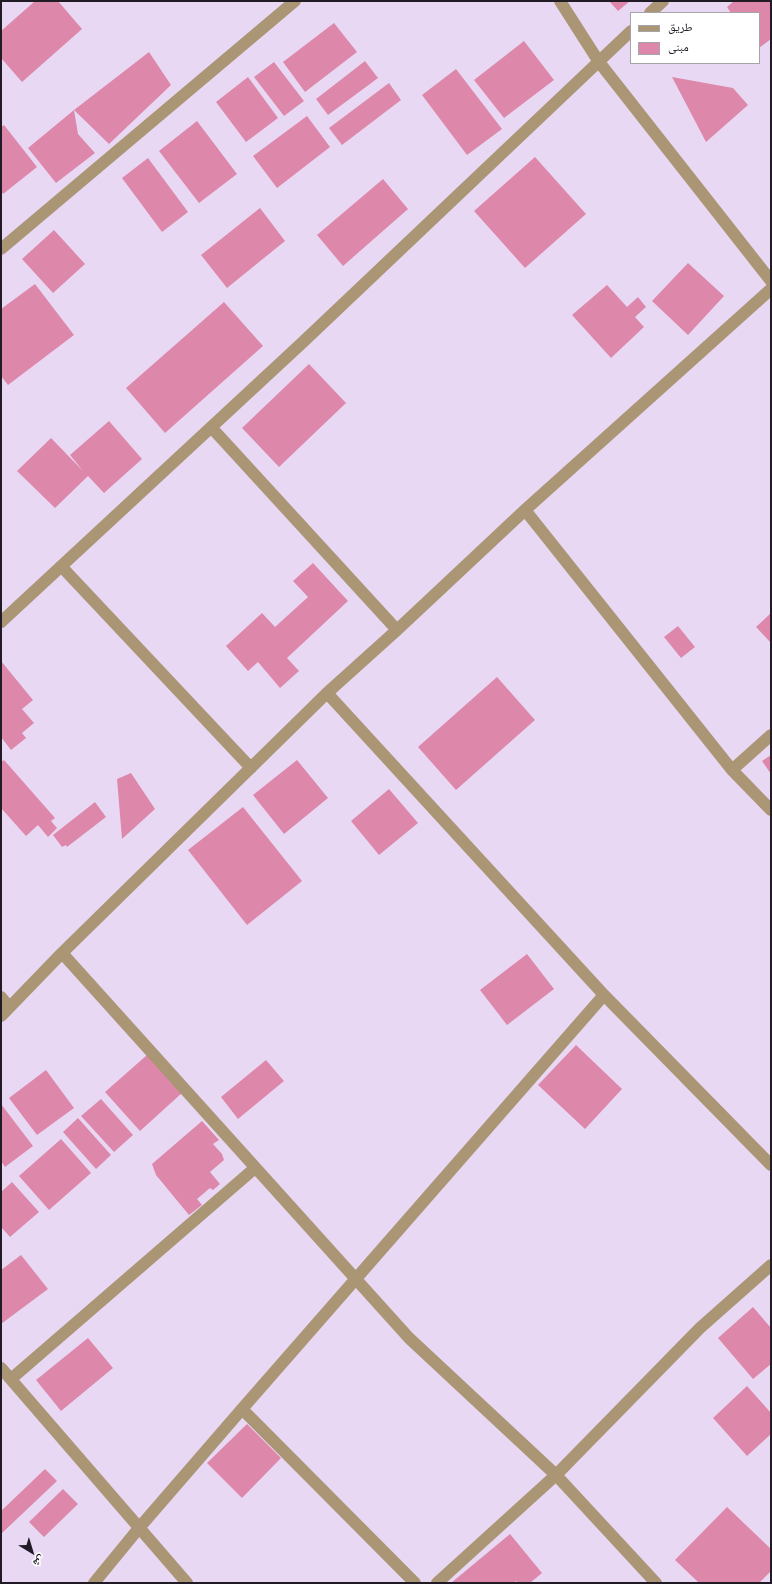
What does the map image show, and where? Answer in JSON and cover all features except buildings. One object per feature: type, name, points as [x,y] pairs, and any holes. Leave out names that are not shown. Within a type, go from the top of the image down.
[{"type":"street","points":[[1,249],[295,1]]},
{"type":"street","points":[[560,1],[599,62],[771,281]]},
{"type":"street","points":[[651,12],[663,1]]},
{"type":"street","points":[[1,622],[211,427],[630,32]]},
{"type":"street","points":[[5,1012],[62,953],[327,693],[771,288]]},
{"type":"street","points":[[211,427],[397,630]]},
{"type":"street","points":[[526,510],[732,770],[771,810]]},
{"type":"street","points":[[61,566],[251,768]]},
{"type":"street","points":[[327,693],[604,995],[771,1165]]},
{"type":"street","points":[[732,770],[771,735]]},
{"type":"street","points":[[62,953],[409,1338],[556,1475],[656,1583]]},
{"type":"street","points":[[94,1583],[139,1528],[242,1409],[604,995]]},
{"type":"street","points":[[1,997],[5,1012]]},
{"type":"street","points":[[11,1379],[255,1168]]},
{"type":"street","points":[[437,1583],[556,1475],[700,1328],[771,1265]]},
{"type":"street","points":[[1,1368],[187,1583]]},
{"type":"street","points":[[242,1409],[415,1583]]}]
